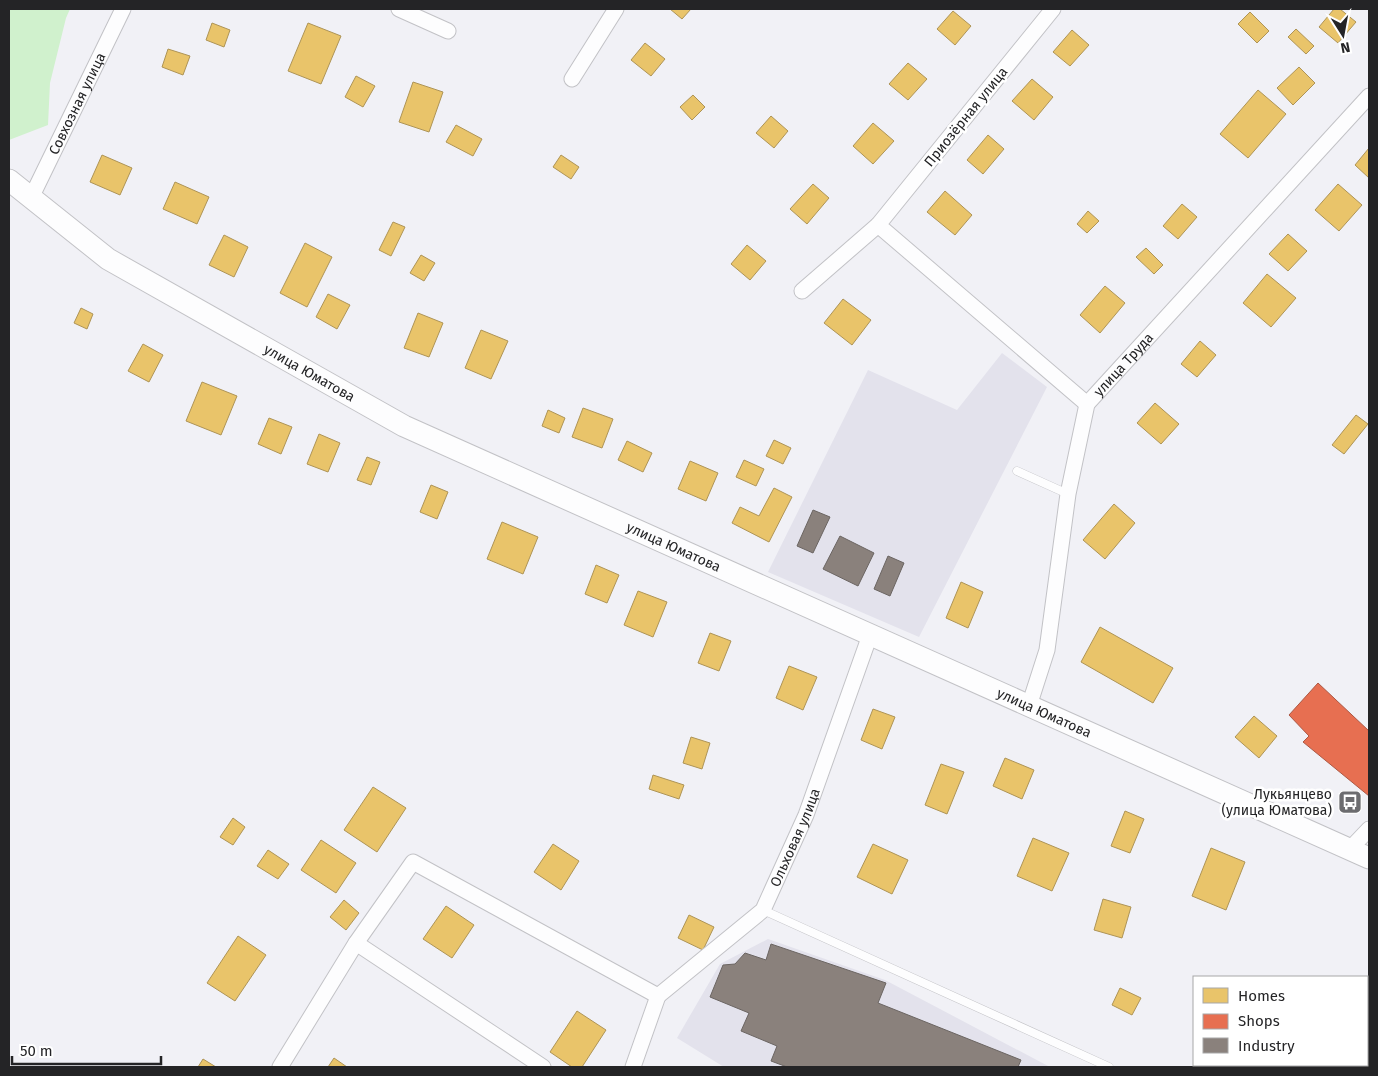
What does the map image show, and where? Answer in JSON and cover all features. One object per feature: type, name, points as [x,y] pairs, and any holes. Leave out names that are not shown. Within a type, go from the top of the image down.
[{"type":"main road","name":"улица Юматова","points":[[9,180],[108,259],[404,426],[1360,854]]},
{"type":"street","name":"Совхозная улица","points":[[31,198],[123,9]]},
{"type":"street","points":[[398,9],[448,31]]},
{"type":"street","points":[[572,79],[616,9]]},
{"type":"street","name":"Приозёрная улица","points":[[802,291],[878,225],[1053,9]]},
{"type":"street","name":"улица Труда","points":[[1029,706],[1047,650],[1068,494],[1087,404],[1369,96]]},
{"type":"street","points":[[878,225],[1087,404]]},
{"type":"street","name":"Ольховая улица","points":[[658,996],[763,910],[806,815],[870,635]]},
{"type":"street","points":[[1360,854],[1369,829]]},
{"type":"street","points":[[280,1067],[356,942],[413,862],[658,996],[633,1067]]},
{"type":"street","points":[[356,942],[543,1067]]},
{"type":"lane","points":[[1017,471],[1068,494]]},
{"type":"lane","points":[[763,910],[1109,1067]]},
{"type":"shaded area","points":[[1002,353],[1047,387],[919,637],[768,572],[868,370],[957,410]]},
{"type":"shaded area","points":[[768,939],[885,980],[1050,1067],[724,1067],[677,1038],[720,964]]},
{"type":"green space","points":[[9,9],[70,9],[66,18],[50,83],[48,125],[9,140]]},
{"type":"building: Homes","points":[[670,9],[691,9],[682,19]]},
{"type":"building: Homes","points":[[1334,9],[1340,9],[1356,22],[1338,43],[1319,27]]},
{"type":"building: Homes","points":[[953,11],[971,26],[955,45],[937,29]]},
{"type":"building: Homes","points":[[1250,12],[1269,31],[1257,43],[1238,24]]},
{"type":"building: Homes","points":[[212,23],[230,30],[224,47],[206,40]]},
{"type":"building: Homes","points":[[308,23],[341,36],[321,84],[288,71]]},
{"type":"building: Homes","points":[[1296,29],[1314,46],[1306,54],[1288,37]]},
{"type":"building: Homes","points":[[1072,30],[1089,45],[1070,66],[1053,52]]},
{"type":"building: Homes","points":[[645,43],[665,59],[651,76],[631,60]]},
{"type":"building: Homes","points":[[168,49],[190,56],[183,75],[162,67]]},
{"type":"building: Homes","points":[[908,63],[927,79],[908,100],[889,84]]},
{"type":"building: Homes","points":[[1299,67],[1315,83],[1293,105],[1277,88]]},
{"type":"building: Homes","points":[[356,76],[375,86],[363,107],[345,97]]},
{"type":"building: Homes","points":[[1032,79],[1053,97],[1034,120],[1012,101]]},
{"type":"building: Homes","points":[[413,82],[443,92],[429,132],[399,122]]},
{"type":"building: Homes","points":[[1258,90],[1286,114],[1248,158],[1220,134]]},
{"type":"building: Homes","points":[[693,95],[705,107],[692,120],[680,107]]},
{"type":"building: Homes","points":[[771,116],[788,131],[774,148],[756,133]]},
{"type":"building: Homes","points":[[873,123],[894,141],[873,164],[853,146]]},
{"type":"building: Homes","points":[[456,125],[482,139],[473,156],[446,142]]},
{"type":"building: Homes","points":[[988,135],[1004,149],[983,174],[967,160]]},
{"type":"building: Homes","points":[[1369,148],[1369,178],[1355,165]]},
{"type":"building: Homes","points":[[102,155],[132,168],[120,195],[90,182]]},
{"type":"building: Homes","points":[[561,155],[579,167],[571,179],[553,167]]},
{"type":"building: Homes","points":[[175,182],[209,197],[197,224],[163,209]]},
{"type":"building: Homes","points":[[813,184],[829,198],[807,224],[790,209]]},
{"type":"building: Homes","points":[[1338,184],[1362,205],[1339,231],[1315,210]]},
{"type":"building: Homes","points":[[945,191],[972,215],[955,235],[927,212]]},
{"type":"building: Homes","points":[[1182,204],[1197,217],[1178,239],[1163,226]]},
{"type":"building: Homes","points":[[1088,211],[1099,221],[1087,233],[1077,224]]},
{"type":"building: Homes","points":[[393,222],[405,227],[391,256],[379,250]]},
{"type":"building: Homes","points":[[1288,234],[1307,251],[1288,271],[1269,254]]},
{"type":"building: Homes","points":[[224,235],[248,247],[234,277],[209,265]]},
{"type":"building: Homes","points":[[305,243],[332,257],[307,307],[280,293]]},
{"type":"building: Homes","points":[[747,245],[766,261],[750,280],[731,264]]},
{"type":"building: Homes","points":[[1146,248],[1163,265],[1154,274],[1136,257]]},
{"type":"building: Homes","points":[[421,255],[435,263],[424,281],[410,273]]},
{"type":"building: Homes","points":[[1267,274],[1296,298],[1271,327],[1243,303]]},
{"type":"building: Homes","points":[[1105,286],[1125,303],[1100,333],[1080,315]]},
{"type":"building: Homes","points":[[328,294],[350,305],[337,329],[316,317]]},
{"type":"building: Homes","points":[[843,299],[871,320],[852,345],[824,323]]},
{"type":"building: Homes","points":[[81,308],[93,314],[87,329],[74,323]]},
{"type":"building: Homes","points":[[418,313],[443,323],[429,357],[404,348]]},
{"type":"building: Homes","points":[[481,330],[508,341],[491,379],[465,368]]},
{"type":"building: Homes","points":[[1200,341],[1216,355],[1197,377],[1181,364]]},
{"type":"building: Homes","points":[[143,344],[163,355],[149,382],[128,371]]},
{"type":"building: Homes","points":[[202,382],[237,396],[221,435],[186,421]]},
{"type":"building: Homes","points":[[1155,403],[1179,424],[1161,444],[1137,423]]},
{"type":"building: Homes","points":[[583,408],[613,419],[602,448],[572,437]]},
{"type":"building: Homes","points":[[548,410],[565,418],[559,433],[542,426]]},
{"type":"building: Homes","points":[[1356,415],[1368,424],[1344,454],[1332,445]]},
{"type":"building: Homes","points":[[269,418],[292,427],[281,454],[258,444]]},
{"type":"building: Homes","points":[[319,434],[340,443],[328,472],[307,464]]},
{"type":"building: Homes","points":[[774,440],[791,448],[783,464],[766,456]]},
{"type":"building: Homes","points":[[627,441],[652,453],[643,472],[618,460]]},
{"type":"building: Homes","points":[[367,457],[380,462],[371,485],[357,480]]},
{"type":"building: Homes","points":[[744,460],[764,469],[756,486],[736,477]]},
{"type":"building: Homes","points":[[690,461],[718,473],[706,501],[678,489]]},
{"type":"building: Homes","points":[[431,485],[448,492],[437,519],[420,512]]},
{"type":"building: Homes","points":[[774,488],[792,497],[769,542],[732,523],[740,507],[759,516]]},
{"type":"building: Homes","points":[[1114,504],[1135,523],[1105,559],[1083,540]]},
{"type":"building: Homes","points":[[502,522],[538,537],[523,574],[487,559]]},
{"type":"building: Homes","points":[[596,565],[619,575],[607,603],[585,594]]},
{"type":"building: Homes","points":[[961,582],[983,592],[968,628],[946,618]]},
{"type":"building: Homes","points":[[638,591],[667,602],[653,637],[624,625]]},
{"type":"building: Homes","points":[[1100,627],[1173,668],[1153,703],[1081,662]]},
{"type":"building: Homes","points":[[710,633],[731,641],[719,671],[698,663]]},
{"type":"building: Homes","points":[[789,666],[817,677],[803,710],[776,698]]},
{"type":"building: Homes","points":[[873,709],[895,717],[882,749],[861,740]]},
{"type":"building: Homes","points":[[1254,716],[1277,736],[1259,758],[1235,737]]},
{"type":"building: Homes","points":[[691,737],[710,743],[702,769],[683,763]]},
{"type":"building: Homes","points":[[1005,758],[1034,770],[1022,799],[993,786]]},
{"type":"building: Homes","points":[[941,764],[964,772],[947,814],[925,805]]},
{"type":"building: Homes","points":[[653,775],[684,785],[679,799],[649,789]]},
{"type":"building: Homes","points":[[373,787],[406,808],[377,852],[344,830]]},
{"type":"building: Homes","points":[[1125,811],[1144,819],[1130,853],[1111,846]]},
{"type":"building: Homes","points":[[233,818],[245,827],[233,845],[220,837]]},
{"type":"building: Homes","points":[[1033,838],[1069,853],[1052,891],[1017,876]]},
{"type":"building: Homes","points":[[321,840],[356,863],[336,893],[301,870]]},
{"type":"building: Homes","points":[[553,844],[579,861],[561,890],[534,872]]},
{"type":"building: Homes","points":[[873,844],[908,860],[892,894],[857,877]]},
{"type":"building: Homes","points":[[1211,848],[1245,862],[1226,910],[1192,896]]},
{"type":"building: Homes","points":[[268,850],[289,864],[278,879],[257,866]]},
{"type":"building: Homes","points":[[1103,899],[1131,907],[1122,938],[1094,930]]},
{"type":"building: Homes","points":[[344,900],[359,913],[346,930],[330,917]]},
{"type":"building: Homes","points":[[446,906],[474,925],[452,958],[423,939]]},
{"type":"building: Homes","points":[[689,915],[714,927],[703,950],[678,938]]},
{"type":"building: Homes","points":[[238,936],[266,955],[235,1001],[207,983]]},
{"type":"building: Homes","points":[[1120,988],[1141,998],[1132,1015],[1112,1005]]},
{"type":"building: Homes","points":[[577,1011],[606,1030],[582,1067],[572,1067],[550,1052]]},
{"type":"building: Homes","points":[[334,1058],[347,1067],[328,1067]]},
{"type":"building: Homes","points":[[203,1059],[216,1067],[198,1067]]},
{"type":"building: Shops","points":[[1318,683],[1369,731],[1369,796],[1303,742],[1309,736],[1289,715]]},
{"type":"building: Industry","points":[[813,510],[830,517],[813,553],[797,546]]},
{"type":"building: Industry","points":[[840,536],[874,553],[858,586],[823,569]]},
{"type":"building: Industry","points":[[888,556],[904,563],[890,596],[874,589]]},
{"type":"building: Industry","points":[[771,944],[886,983],[878,1003],[1021,1060],[1018,1067],[787,1067],[771,1061],[777,1046],[741,1031],[749,1013],[710,997],[723,965],[735,964],[745,953],[766,960]]},
{"type":"place","name":"Лукьянцево (улица Юматова)","points":[[1350,802]]}]
